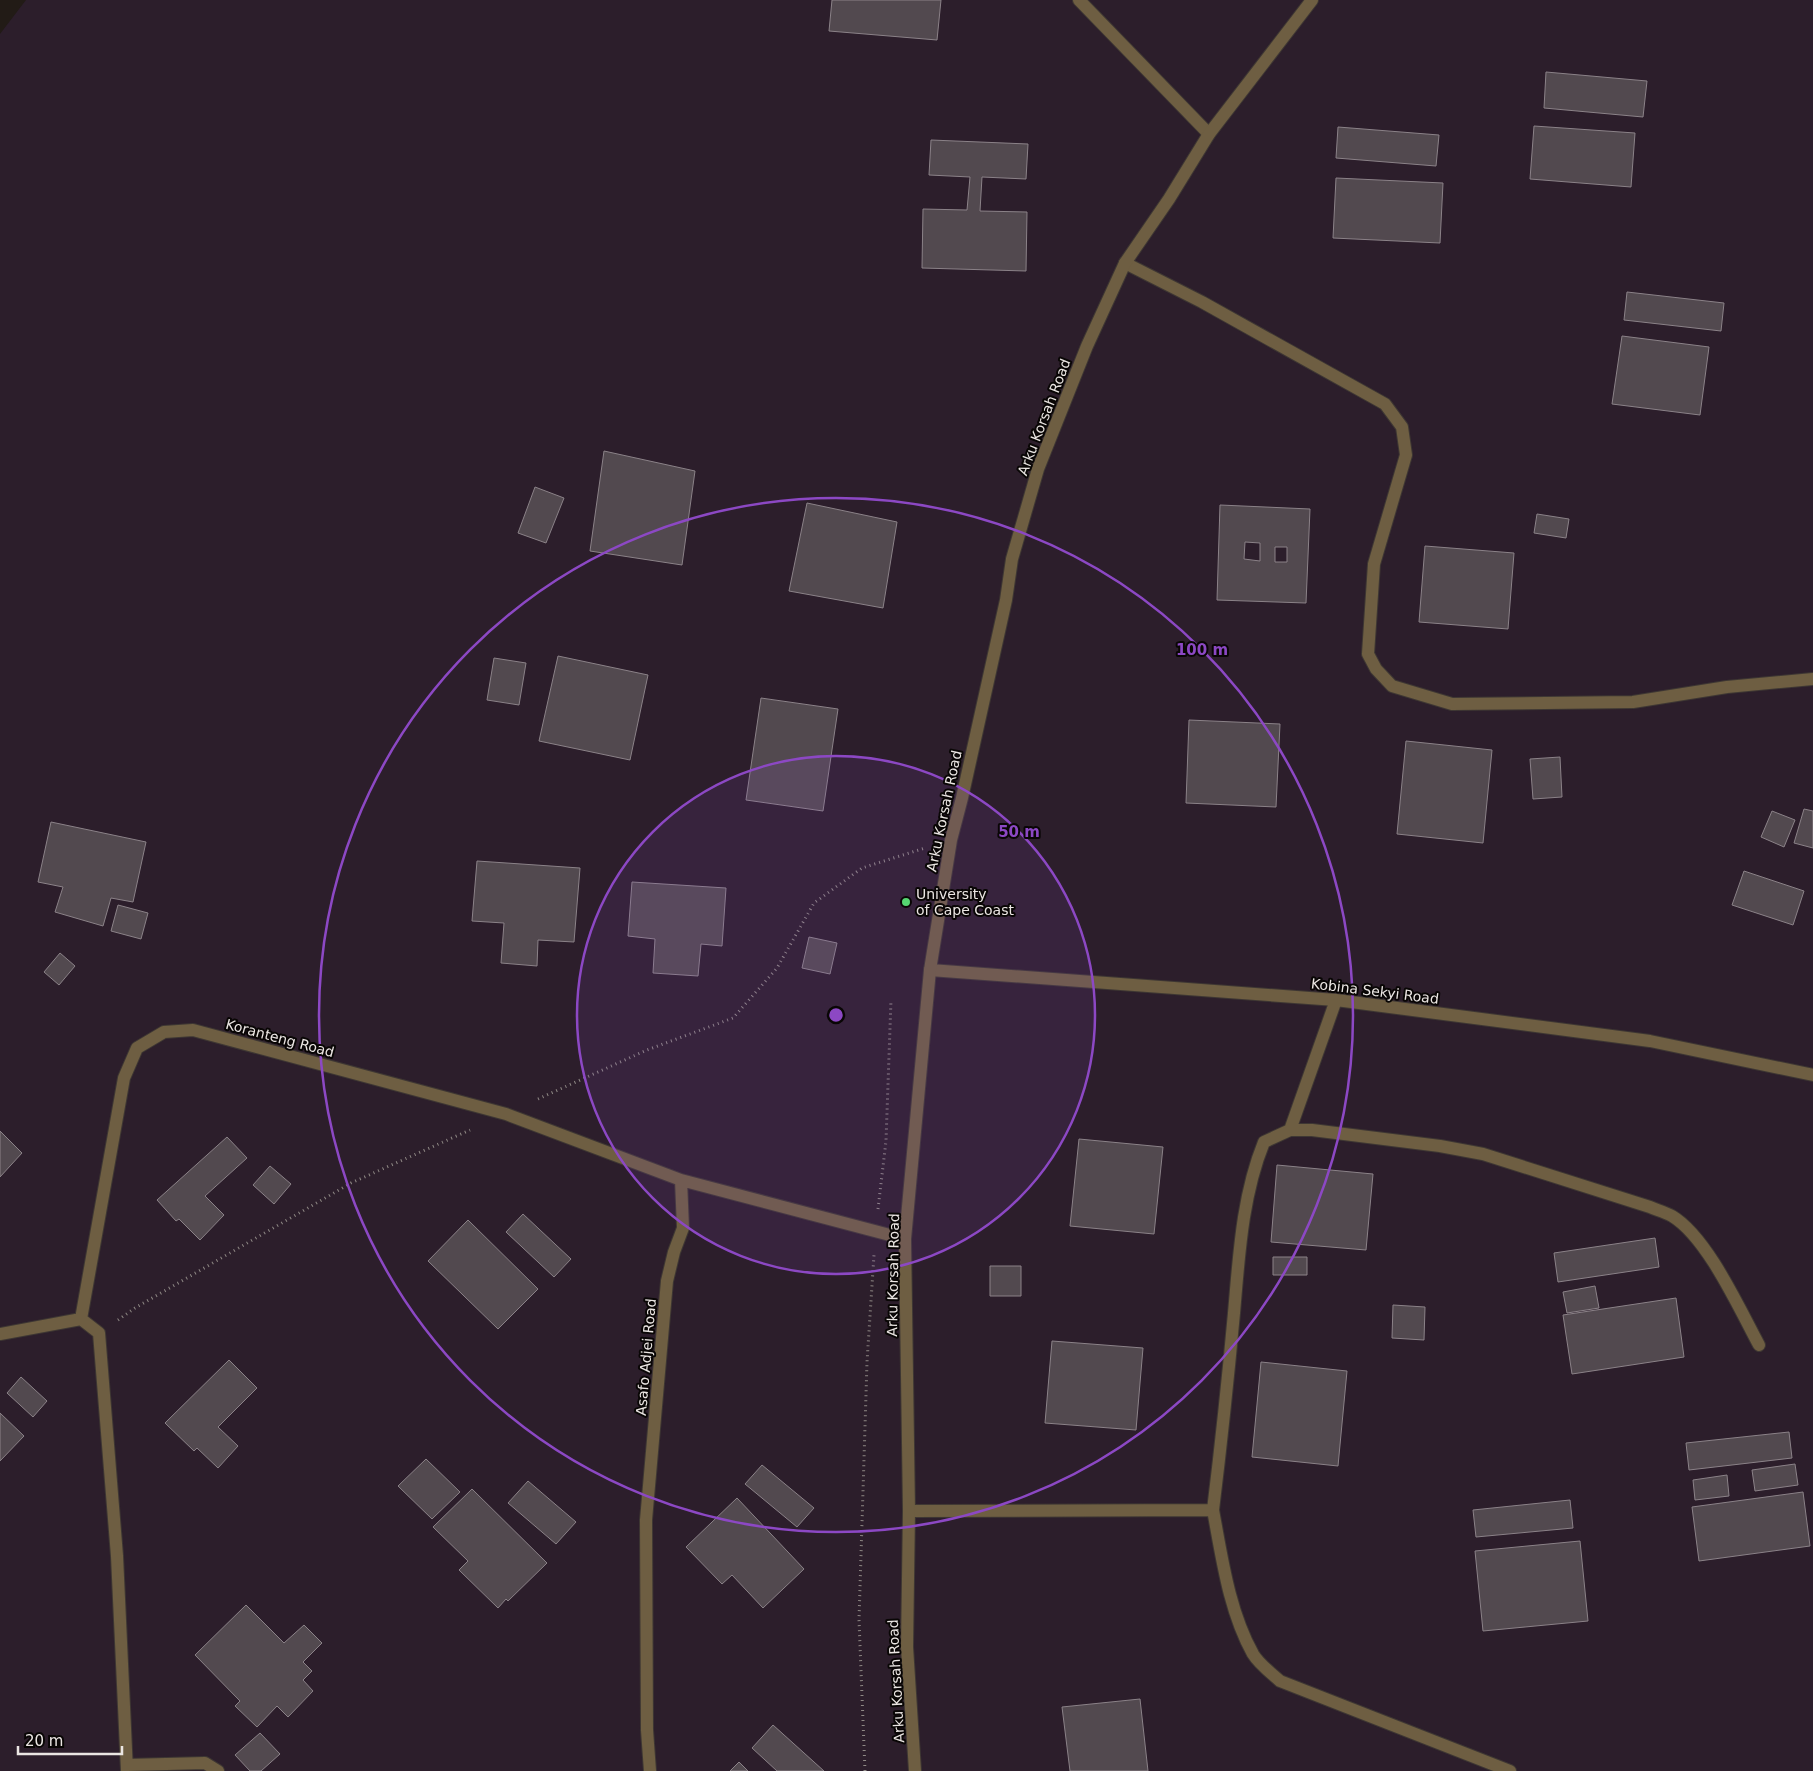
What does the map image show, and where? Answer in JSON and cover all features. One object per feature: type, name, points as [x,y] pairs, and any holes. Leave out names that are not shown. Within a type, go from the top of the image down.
[{"type":"street","points":[[1079,0],[1209,134]]},
{"type":"street","name":"Arku Korsah Road","points":[[915,1771],[907,1647],[909,1511],[905,1239],[930,970],[951,840],[1004,609],[1012,559],[1038,469],[1087,346],[1125,263],[1169,199],[1209,134],[1312,0]]},
{"type":"street","points":[[1125,263],[1202,302],[1385,404],[1402,427],[1406,455],[1374,564],[1368,654],[1376,669],[1392,686],[1452,704],[1632,702],[1726,687],[1813,679]]},
{"type":"street","name":"Kobina Sekyi Road","points":[[930,970],[1336,1000],[1650,1040],[1813,1075]]},
{"type":"street","points":[[1290,1130],[1336,1000]]},
{"type":"street","name":"Koranteng Road","points":[[81,1319],[124,1078],[137,1048],[164,1032],[193,1030],[506,1114],[681,1180]]},
{"type":"street","points":[[1510,1771],[1280,1681],[1254,1655],[1239,1622],[1224,1566],[1213,1510],[1244,1219],[1256,1162],[1264,1142],[1290,1130],[1312,1130],[1440,1146],[1483,1154],[1650,1207],[1672,1216],[1693,1234],[1712,1259],[1759,1345]]},
{"type":"street","points":[[681,1180],[905,1239]]},
{"type":"street","name":"Asafo Adjei Road","points":[[650,1771],[647,1730],[646,1520],[667,1281],[674,1252],[683,1228],[681,1180]]},
{"type":"street","points":[[0,1334],[81,1319],[99,1333],[117,1556],[127,1768],[205,1764],[218,1771]]},
{"type":"street","points":[[909,1511],[1213,1510]]},
{"type":"path","points":[[99,1333],[134,1308],[351,1183],[647,1050],[733,1018],[777,968],[814,903],[862,868],[951,840]]},
{"type":"path","points":[[866,1771],[859,1620],[868,1362],[876,1231],[886,1141],[891,1000]]},
{"type":"shaded area","name":"University of Cape Coast","points":[[26,0],[1813,0],[1813,1771],[0,1771],[0,34]]},
{"type":"building","points":[[832,0],[941,0],[937,40],[829,31]]},
{"type":"building","points":[[1546,72],[1647,81],[1643,117],[1544,108]]},
{"type":"building","points":[[1534,126],[1635,133],[1631,187],[1530,179]]},
{"type":"building","points":[[1338,127],[1439,135],[1436,166],[1336,158]]},
{"type":"building","points":[[931,140],[1028,144],[1026,179],[982,177],[980,211],[1027,212],[1026,271],[922,268],[923,209],[967,210],[970,177],[929,175]]},
{"type":"building","points":[[1336,178],[1443,183],[1440,243],[1333,238]]},
{"type":"building","points":[[1627,292],[1724,303],[1721,331],[1624,320]]},
{"type":"building","points":[[1622,336],[1709,347],[1700,415],[1612,404]]},
{"type":"building","points":[[604,451],[695,471],[682,565],[590,551]]},
{"type":"building","points":[[535,487],[564,498],[546,543],[518,533]]},
{"type":"building","points":[[807,503],[897,522],[883,608],[789,591]]},
{"type":"building","points":[[1220,505],[1310,509],[1306,603],[1217,600]],"holes":[[[1245,542],[1260,543],[1260,561],[1244,559]],[[1275,547],[1287,547],[1287,562],[1275,562]]]},
{"type":"building","points":[[1537,514],[1569,519],[1566,538],[1534,533]]},
{"type":"building","points":[[1425,546],[1514,553],[1508,629],[1419,622]]},
{"type":"building","points":[[558,656],[648,675],[630,760],[539,741]]},
{"type":"building","points":[[494,658],[526,663],[519,705],[487,700]]},
{"type":"building","points":[[761,698],[838,709],[823,811],[746,800]]},
{"type":"building","points":[[1189,720],[1280,724],[1276,807],[1186,803]]},
{"type":"building","points":[[1406,741],[1492,750],[1483,843],[1397,834]]},
{"type":"building","points":[[1560,757],[1562,797],[1533,799],[1530,759]]},
{"type":"building","points":[[1804,809],[1813,811],[1813,848],[1794,843]]},
{"type":"building","points":[[1772,811],[1795,820],[1784,847],[1761,837]]},
{"type":"building","points":[[51,822],[146,842],[133,902],[111,898],[103,926],[55,912],[63,887],[38,882]]},
{"type":"building","points":[[477,861],[580,868],[574,942],[538,940],[537,966],[501,963],[504,923],[472,921]]},
{"type":"building","points":[[1744,871],[1804,891],[1793,925],[1732,905]]},
{"type":"building","points":[[632,882],[726,888],[722,946],[701,944],[698,976],[653,973],[655,939],[628,936]]},
{"type":"building","points":[[118,905],[148,913],[141,939],[111,931]]},
{"type":"building","points":[[809,937],[837,943],[830,974],[802,968]]},
{"type":"building","points":[[60,953],[75,966],[59,985],[44,972]]},
{"type":"building","points":[[0,1131],[22,1153],[0,1177]]},
{"type":"building","points":[[227,1137],[247,1158],[205,1196],[224,1215],[200,1240],[179,1219],[176,1221],[157,1200]]},
{"type":"building","points":[[1079,1139],[1163,1147],[1154,1234],[1070,1226]]},
{"type":"building","points":[[1277,1165],[1373,1174],[1366,1250],[1271,1242]]},
{"type":"building","points":[[270,1166],[291,1184],[274,1204],[253,1185]]},
{"type":"building","points":[[523,1214],[571,1259],[554,1277],[506,1232]]},
{"type":"building","points":[[468,1220],[538,1289],[498,1329],[428,1261]]},
{"type":"building","points":[[1655,1238],[1659,1267],[1558,1282],[1554,1253]]},
{"type":"building","points":[[1273,1257],[1307,1257],[1307,1275],[1273,1275]]},
{"type":"building","points":[[990,1266],[1021,1266],[1021,1296],[990,1296]]},
{"type":"building","points":[[1595,1286],[1599,1308],[1567,1313],[1563,1292]]},
{"type":"building","points":[[1676,1298],[1684,1357],[1572,1374],[1563,1315]]},
{"type":"building","points":[[1393,1305],[1425,1307],[1424,1340],[1392,1338]]},
{"type":"building","points":[[1052,1341],[1143,1348],[1136,1430],[1045,1423]]},
{"type":"building","points":[[229,1360],[257,1388],[218,1427],[238,1446],[218,1468],[197,1448],[194,1451],[165,1423]]},
{"type":"building","points":[[1261,1362],[1347,1371],[1338,1466],[1252,1457]]},
{"type":"building","points":[[21,1377],[47,1401],[33,1417],[7,1393]]},
{"type":"building","points":[[0,1413],[24,1436],[0,1461]]},
{"type":"building","points":[[1789,1432],[1792,1458],[1689,1470],[1686,1443]]},
{"type":"building","points":[[426,1459],[460,1492],[432,1519],[398,1486]]},
{"type":"building","points":[[1795,1464],[1798,1485],[1755,1491],[1752,1470]]},
{"type":"building","points":[[762,1465],[814,1508],[797,1527],[745,1484]]},
{"type":"building","points":[[1727,1475],[1729,1496],[1695,1500],[1693,1480]]},
{"type":"building","points":[[528,1481],[576,1522],[556,1544],[508,1503]]},
{"type":"building","points":[[472,1489],[547,1563],[508,1601],[506,1599],[498,1608],[459,1570],[468,1561],[433,1527]]},
{"type":"building","points":[[1803,1492],[1810,1546],[1699,1561],[1692,1507]]},
{"type":"building","points":[[737,1498],[804,1569],[763,1608],[732,1575],[722,1584],[686,1547]]},
{"type":"building","points":[[1570,1500],[1573,1528],[1476,1537],[1473,1510]]},
{"type":"building","points":[[1580,1541],[1588,1621],[1483,1631],[1475,1551]]},
{"type":"building","points":[[246,1605],[284,1643],[304,1625],[322,1643],[303,1662],[312,1671],[303,1680],[313,1691],[288,1717],[277,1706],[257,1727],[235,1706],[240,1701],[195,1655]]},
{"type":"building","points":[[1140,1699],[1148,1771],[1070,1771],[1062,1707]]},
{"type":"building","points":[[773,1725],[824,1771],[777,1771],[752,1748]]},
{"type":"building","points":[[260,1733],[280,1754],[261,1771],[250,1771],[235,1755]]},
{"type":"building","points":[[739,1762],[748,1771],[730,1771]]},
{"type":"place","name":"University of Cape Coast","points":[[906,902]]}]
